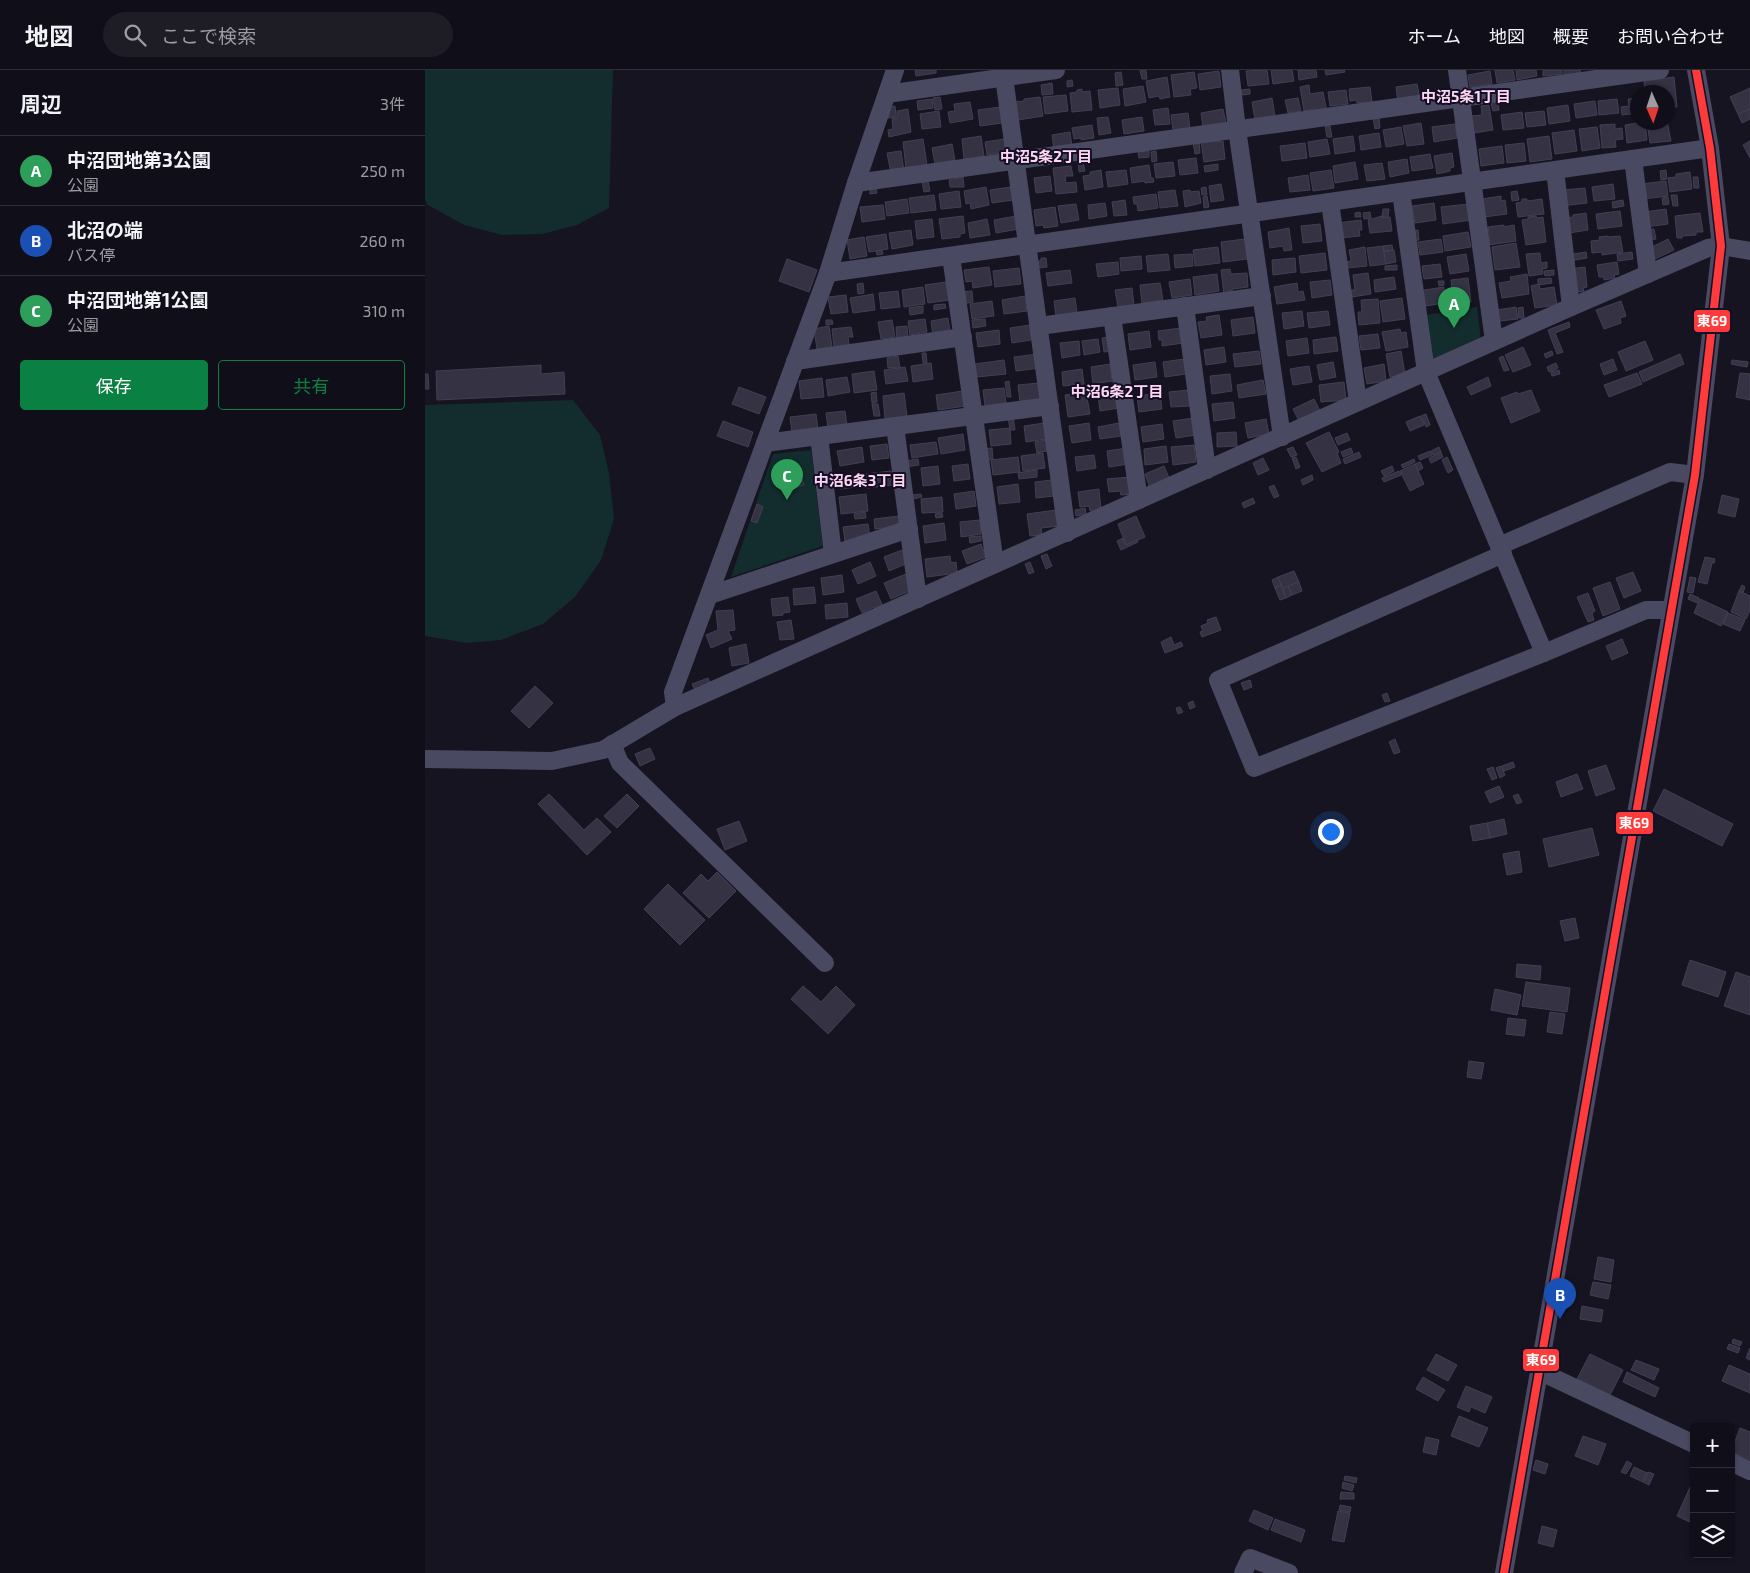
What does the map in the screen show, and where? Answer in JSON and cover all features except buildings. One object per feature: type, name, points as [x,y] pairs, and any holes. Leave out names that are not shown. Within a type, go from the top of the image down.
[{"type":"street","points":[[675,707],[673,692],[828,273],[856,183],[895,70]]},
{"type":"street","points":[[887,94],[1056,70]]},
{"type":"street","points":[[1230,70],[1282,437]]},
{"type":"street","points":[[1457,70],[1494,341]]},
{"type":"street","points":[[856,183],[1660,70]]},
{"type":"street","points":[[1503,1573],[1695,475],[1721,246],[1710,148],[1696,70]]},
{"type":"street","points":[[1004,77],[1067,532]]},
{"type":"street","points":[[828,273],[1710,148]]},
{"type":"street","points":[[1633,159],[1648,274]]},
{"type":"street","points":[[1555,170],[1571,307]]},
{"type":"street","points":[[1401,192],[1426,372],[1544,653]]},
{"type":"street","points":[[1330,202],[1358,402]]},
{"type":"street","points":[[425,759],[552,761],[603,750],[675,707],[1571,307],[1709,248],[1721,246],[1750,251]]},
{"type":"street","points":[[951,256],[995,564]]},
{"type":"street","points":[[1039,326],[1262,296]]},
{"type":"street","points":[[1185,306],[1207,470]]},
{"type":"street","points":[[1112,316],[1139,500]]},
{"type":"street","points":[[795,361],[963,337]]},
{"type":"street","points":[[765,443],[1050,406]]},
{"type":"street","points":[[895,426],[918,599]]},
{"type":"street","points":[[819,436],[833,554]]},
{"type":"street","points":[[1670,610],[1646,610],[1544,653],[1255,768],[1218,680],[1669,472],[1695,475]]},
{"type":"street","points":[[710,595],[909,529]]},
{"type":"street","points":[[612,744],[621,763],[825,963]]},
{"type":"street","points":[[1539,1372],[1690,1442]]},
{"type":"street","points":[[1735,1464],[1750,1471]]},
{"type":"street","points":[[1243,1573],[1250,1558],[1289,1573]]},
{"type":"green space","points":[[425,70],[613,70],[609,208],[577,225],[542,234],[502,235],[464,225],[428,205],[425,200]]},
{"type":"green space","points":[[1477,307],[1481,340],[1432,359],[1426,315]]},
{"type":"green space","points":[[573,400],[600,435],[609,473],[614,519],[601,560],[575,597],[543,624],[501,640],[467,643],[425,636],[425,405]]},
{"type":"green space","points":[[811,450],[823,546],[731,577],[773,454]]},
{"type":"transit line","name":"東69","points":[[1504,1573],[1695,475],[1721,246],[1710,148],[1696,70]]},
{"type":"place","name":"中沼団地第3公園","points":[[1454,328]]},
{"type":"place","name":"中沼団地第1公園","points":[[787,500]]},
{"type":"place","name":"北沼の端","points":[[1560,1319]]},
{"type":"district","name":"中沼5条1丁目","points":[[1466,97]]},
{"type":"district","name":"中沼5条2丁目","points":[[1046,157]]},
{"type":"district","name":"中沼6条2丁目","points":[[1117,392]]},
{"type":"district","name":"中沼6条3丁目","points":[[860,481]]}]
